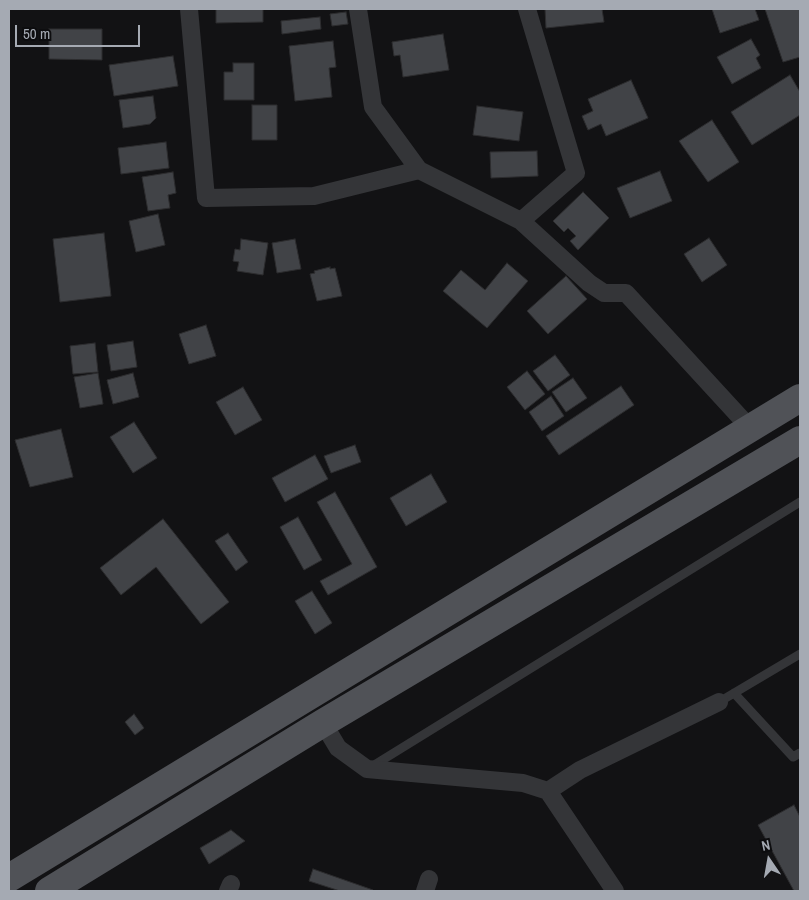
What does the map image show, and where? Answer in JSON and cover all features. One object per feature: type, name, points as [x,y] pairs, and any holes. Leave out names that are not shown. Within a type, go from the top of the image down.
[{"type":"main road","points":[[9,878],[800,398]]},
{"type":"main road","points":[[49,891],[323,723],[800,440]]},
{"type":"street","points":[[188,9],[206,198],[314,196],[419,170]]},
{"type":"street","points":[[358,9],[373,107],[419,170],[521,221],[589,283],[604,293],[626,293],[750,428]]},
{"type":"street","points":[[521,221],[576,173],[528,9]]},
{"type":"street","points":[[548,791],[580,770],[719,702]]},
{"type":"street","points":[[323,723],[338,748],[367,769],[523,783],[548,791],[615,891]]},
{"type":"lane","points":[[367,769],[800,502]]},
{"type":"lane","points":[[719,702],[800,654]]},
{"type":"lane","points":[[734,693],[793,757],[800,753]]},
{"type":"building","points":[[216,9],[263,9],[263,22],[216,23]]},
{"type":"building","points":[[545,9],[602,9],[604,22],[546,28]]},
{"type":"building","points":[[712,9],[755,9],[759,20],[720,33]]},
{"type":"building","points":[[765,9],[800,9],[800,57],[783,62]]},
{"type":"building","points":[[346,12],[348,24],[332,26],[330,14]]},
{"type":"building","points":[[320,17],[321,29],[282,34],[281,21]]},
{"type":"building","points":[[49,29],[102,29],[102,60],[49,59]]},
{"type":"building","points":[[443,34],[449,70],[403,77],[400,55],[394,56],[392,42]]},
{"type":"building","points":[[751,39],[760,55],[756,58],[761,68],[732,84],[717,57]]},
{"type":"building","points":[[333,41],[336,67],[329,68],[332,97],[295,101],[289,46]]},
{"type":"building","points":[[173,56],[178,86],[114,96],[109,65]]},
{"type":"building","points":[[233,63],[254,63],[254,100],[224,100],[224,72],[233,72]]},
{"type":"building","points":[[790,75],[800,92],[800,115],[752,145],[731,112]]},
{"type":"building","points":[[631,80],[648,118],[606,136],[601,124],[588,130],[582,116],[593,111],[588,99]]},
{"type":"building","points":[[153,96],[156,118],[150,124],[123,128],[119,100]]},
{"type":"building","points":[[252,105],[277,105],[277,140],[252,140]]},
{"type":"building","points":[[477,106],[523,112],[519,141],[473,135]]},
{"type":"building","points":[[712,120],[739,162],[708,182],[679,141]]},
{"type":"building","points":[[166,142],[169,168],[121,174],[118,148]]},
{"type":"building","points":[[537,151],[538,176],[491,178],[490,152]]},
{"type":"building","points":[[660,171],[672,201],[630,218],[617,188]]},
{"type":"building","points":[[173,172],[176,193],[168,195],[170,208],[148,211],[142,177]]},
{"type":"building","points":[[583,192],[609,218],[578,250],[570,241],[576,236],[568,228],[564,232],[553,221]]},
{"type":"building","points":[[158,214],[165,245],[136,252],[129,221]]},
{"type":"building","points":[[104,233],[111,296],[60,302],[53,239]]},
{"type":"building","points":[[709,238],[727,265],[702,282],[684,254]]},
{"type":"building","points":[[241,239],[268,243],[263,275],[237,271],[239,262],[233,261],[235,249],[240,250]]},
{"type":"building","points":[[295,239],[301,269],[277,273],[272,243]]},
{"type":"building","points":[[507,263],[528,281],[487,328],[443,291],[461,270],[485,290]]},
{"type":"building","points":[[330,267],[330,269],[335,268],[342,296],[317,301],[310,274],[315,273],[314,271]]},
{"type":"building","points":[[566,276],[587,299],[548,334],[527,311]]},
{"type":"building","points":[[206,325],[216,356],[189,364],[179,334]]},
{"type":"building","points":[[133,341],[137,367],[111,371],[107,345]]},
{"type":"building","points":[[95,343],[98,372],[73,374],[70,346]]},
{"type":"building","points":[[555,355],[570,375],[548,391],[533,371]]},
{"type":"building","points":[[527,371],[545,394],[525,410],[507,387]]},
{"type":"building","points":[[98,373],[103,404],[80,408],[74,377]]},
{"type":"building","points":[[133,373],[139,397],[113,404],[107,380]]},
{"type":"building","points":[[573,378],[587,398],[566,412],[552,392]]},
{"type":"building","points":[[621,386],[634,405],[559,455],[546,436]]},
{"type":"building","points":[[243,387],[262,420],[235,435],[216,402]]},
{"type":"building","points":[[551,396],[564,416],[542,431],[529,412]]},
{"type":"building","points":[[134,422],[157,458],[133,473],[110,437]]},
{"type":"building","points":[[61,429],[73,477],[30,487],[15,440]]},
{"type":"building","points":[[355,445],[361,462],[331,473],[324,456]]},
{"type":"building","points":[[315,455],[328,479],[285,502],[272,478]]},
{"type":"building","points":[[431,474],[447,502],[406,526],[390,498]]},
{"type":"building","points":[[335,492],[377,567],[328,595],[320,581],[352,564],[317,502]]},
{"type":"building","points":[[298,517],[322,560],[304,570],[280,527]]},
{"type":"building","points":[[163,519],[229,602],[201,624],[156,567],[121,595],[100,568]]},
{"type":"building","points":[[228,533],[248,562],[236,571],[215,541]]},
{"type":"building","points":[[312,591],[332,623],[315,634],[295,601]]},
{"type":"building","points":[[134,714],[144,728],[135,735],[125,722]]},
{"type":"building","points":[[794,805],[800,817],[800,891],[794,891],[758,825]]},
{"type":"building","points":[[231,830],[245,841],[209,864],[200,848]]},
{"type":"building","points":[[313,869],[373,891],[340,891],[309,881]]}]
